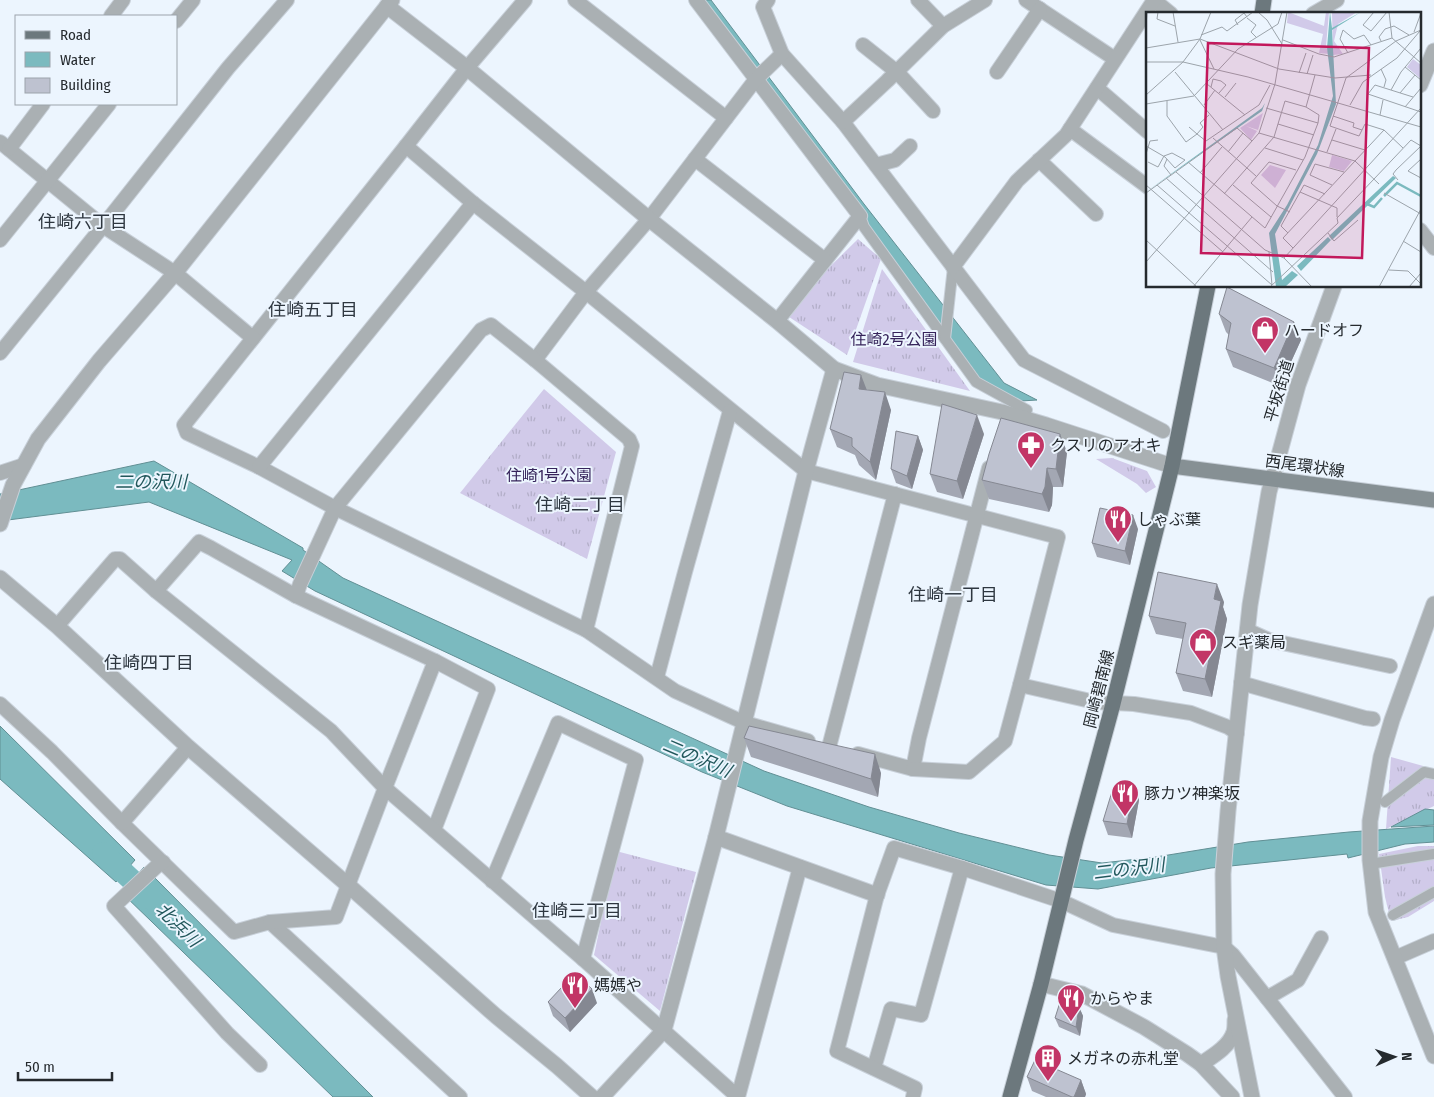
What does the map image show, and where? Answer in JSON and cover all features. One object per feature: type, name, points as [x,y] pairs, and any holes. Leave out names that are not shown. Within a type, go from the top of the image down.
[{"type":"main road","name":"岡崎碧南線","points":[[1010,1097],[1113,704],[1172,466],[1208,288]]},
{"type":"main road","name":"西尾環状線","points":[[1172,466],[1434,500]]},
{"type":"street","points":[[111,15],[123,0]]},
{"type":"street","points":[[178,19],[193,0]]},
{"type":"street","points":[[0,353],[228,68],[287,0]]},
{"type":"street","points":[[406,146],[473,203],[586,292],[806,471],[1058,537],[1005,740],[969,772],[913,770],[745,723],[675,691],[586,630],[335,508],[259,467],[187,433],[184,425],[467,68],[525,0]]},
{"type":"street","points":[[575,0],[726,118]]},
{"type":"street","points":[[696,0],[860,216],[864,227],[946,335],[976,382],[1027,410]]},
{"type":"street","points":[[768,0],[763,7],[782,54],[843,122],[1024,360],[1163,430]]},
{"type":"street","points":[[918,0],[943,26]]},
{"type":"street","points":[[843,122],[943,26],[985,0]]},
{"type":"street","points":[[1026,0],[1115,59]]},
{"type":"street","points":[[1149,12],[1154,0],[1169,12]]},
{"type":"street","points":[[1316,12],[1337,0]]},
{"type":"street","points":[[0,524],[13,486],[38,439],[99,361],[175,273],[386,2],[834,369],[877,385],[1001,417],[1046,425],[1172,466]]},
{"type":"street","points":[[998,72],[1040,9]]},
{"type":"street","points":[[946,335],[953,266],[1018,180],[1066,135],[1115,59],[1141,32],[1146,20]]},
{"type":"street","points":[[863,44],[897,72],[933,111]]},
{"type":"street","points":[[1422,80],[1434,51]]},
{"type":"street","points":[[536,360],[586,292],[649,219],[756,79],[782,54]]},
{"type":"street","points":[[1096,88],[1146,130]]},
{"type":"street","points":[[42,105],[4,146],[103,226],[175,273],[253,338]]},
{"type":"street","points":[[0,240],[108,105]]},
{"type":"street","points":[[1070,129],[1146,186]]},
{"type":"street","points":[[876,165],[895,160],[910,146]]},
{"type":"street","points":[[695,159],[825,260]]},
{"type":"street","points":[[1039,160],[1096,214]]},
{"type":"street","points":[[259,467],[473,203]]},
{"type":"street","points":[[777,321],[860,216]]},
{"type":"street","points":[[1422,233],[1434,248]]},
{"type":"street","name":"平坂街道","points":[[1252,1097],[1224,947],[1223,874],[1228,811],[1250,605],[1272,479],[1298,385],[1333,288]]},
{"type":"street","points":[[298,590],[335,508],[481,330],[491,326],[536,360],[629,439],[632,446],[586,630]]},
{"type":"street","points":[[602,1097],[664,1030],[716,837],[806,471],[834,369]]},
{"type":"street","points":[[657,677],[730,411]]},
{"type":"street","points":[[913,770],[919,738],[991,459]]},
{"type":"street","points":[[0,472],[24,465]]},
{"type":"street","points":[[829,746],[895,494]]},
{"type":"street","points":[[156,591],[199,542],[298,590],[488,689],[434,830]]},
{"type":"street","points":[[57,626],[114,559],[120,559],[156,591],[331,731],[385,788],[583,959],[738,1097],[800,868]]},
{"type":"street","points":[[0,578],[57,626],[188,747],[496,1016],[592,1097]]},
{"type":"street","points":[[1434,604],[1392,720],[1381,757],[1370,821],[1370,862],[1376,912],[1434,1056]]},
{"type":"street","points":[[1247,630],[1269,640],[1390,666]]},
{"type":"street","points":[[0,704],[52,752],[160,864],[234,932],[270,922],[336,917],[435,661]]},
{"type":"street","points":[[1241,683],[1373,719]]},
{"type":"street","points":[[1020,685],[1095,702],[1134,704],[1191,713],[1228,727],[1237,733]]},
{"type":"street","points":[[492,881],[558,723],[636,760],[583,959]]},
{"type":"street","points":[[122,823],[188,747]]},
{"type":"street","points":[[1385,802],[1424,772],[1434,774]]},
{"type":"street","points":[[716,837],[877,895]]},
{"type":"street","points":[[913,1097],[915,1088],[837,1051],[877,895],[894,848],[962,868],[1061,901],[1113,925],[1224,947],[1233,955],[1345,1097]]},
{"type":"street","points":[[1370,862],[1434,854]]},
{"type":"street","points":[[160,864],[114,906],[227,1033],[260,1065]]},
{"type":"street","points":[[874,1068],[891,1009],[921,1015],[962,868]]},
{"type":"street","points":[[1393,915],[1434,892]]},
{"type":"street","points":[[270,922],[460,1097]]},
{"type":"street","points":[[1267,998],[1298,980],[1321,938]]},
{"type":"street","points":[[1395,958],[1434,941]]},
{"type":"street","points":[[1041,984],[1082,994],[1144,1027],[1201,1064],[1232,1097]]},
{"type":"street","points":[[1201,1064],[1228,1042],[1234,1032],[1235,1014]]},
{"type":"green space","points":[[858,239],[881,259],[847,355],[783,313]]},
{"type":"green space","name":"住崎2号公園","points":[[882,269],[970,391],[853,362]]},
{"type":"green space","name":"住崎1号公園","points":[[544,389],[616,452],[587,559],[460,493]]},
{"type":"green space","points":[[1112,458],[1147,471],[1156,487],[1146,493],[1137,484],[1096,459]]},
{"type":"green space","points":[[1391,757],[1434,769],[1434,806],[1386,829]]},
{"type":"green space","points":[[1418,846],[1434,846],[1434,901],[1408,917],[1391,921],[1385,897],[1379,854]]},
{"type":"green space","points":[[616,851],[696,872],[660,1011],[594,955]]},
{"type":"water","points":[[701,0],[711,0],[864,204],[1004,383],[1037,400],[1021,401],[982,381]]},
{"type":"water","name":"二の沢川","points":[[154,461],[303,548],[303,550],[343,578],[764,771],[869,807],[959,833],[1049,855],[1102,863],[1156,857],[1248,842],[1434,826],[1434,842],[1405,844],[1348,858],[1347,854],[1211,868],[1098,889],[1046,885],[787,806],[702,772],[315,591],[282,571],[292,560],[149,502],[0,521],[0,494]]},
{"type":"water","name":"北浜川","points":[[0,726],[135,860],[116,882],[0,779]]},
{"type":"water","points":[[1425,809],[1434,810],[1434,825],[1391,827]]},
{"type":"water","name":"北浜川","points":[[144,867],[373,1097],[333,1097],[122,893]]},
{"type":"building","name":"ハードオフ","points":[[1227,288],[1229,288],[1294,322],[1274,368],[1226,349],[1231,323],[1219,314]]},
{"type":"building","points":[[844,372],[861,375],[859,389],[885,392],[870,462],[852,446],[852,438],[830,429]]},
{"type":"building","points":[[942,404],[977,415],[957,481],[930,474]]},
{"type":"building","name":"クスリのアオキ","points":[[1001,418],[1060,434],[1056,469],[1047,468],[1045,487],[1042,494],[982,480]]},
{"type":"building","points":[[896,431],[918,436],[907,476],[891,469]]},
{"type":"building","points":[[1100,508],[1133,515],[1125,551],[1092,543]]},
{"type":"building","name":"スギ薬局","points":[[1158,572],[1217,584],[1214,599],[1221,601],[1205,679],[1176,673],[1186,623],[1149,616]]},
{"type":"building","points":[[749,726],[875,754],[871,779],[744,738]]},
{"type":"building","points":[[1114,785],[1134,786],[1127,824],[1103,821]]},
{"type":"building","points":[[575,973],[592,989],[565,1018],[548,1002]]},
{"type":"building","points":[[1061,999],[1079,1007],[1076,1027],[1055,1018]]},
{"type":"building","points":[[1035,1060],[1081,1080],[1074,1097],[1027,1077]]},
{"type":"waterway","name":"北浜川","points":[[103,853],[154,901]]},
{"type":"place","name":"ハードオフ","points":[[1265,354]]},
{"type":"place","name":"クスリのアオキ","points":[[1031,469]]},
{"type":"place","name":"しゃぶ葉","points":[[1118,543]]},
{"type":"place","name":"スギ薬局","points":[[1203,666]]},
{"type":"place","name":"豚カツ神楽坂","points":[[1125,817]]},
{"type":"place","name":"媽媽や","points":[[575,1009]]},
{"type":"place","name":"からやま","points":[[1071,1022]]},
{"type":"place","name":"メガネの赤札堂","points":[[1048,1082]]},
{"type":"district","name":"住崎六丁目","points":[[83,222]]},
{"type":"district","name":"住崎五丁目","points":[[313,310]]},
{"type":"district","name":"住崎二丁目","points":[[580,505]]},
{"type":"district","name":"住崎一丁目","points":[[953,595]]},
{"type":"district","name":"住崎四丁目","points":[[149,663]]},
{"type":"district","name":"住崎三丁目","points":[[577,911]]}]
